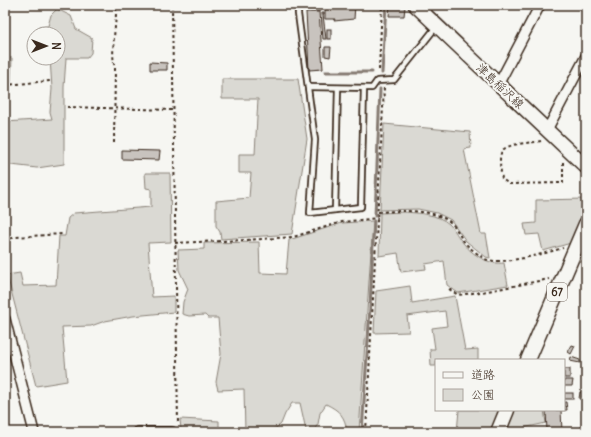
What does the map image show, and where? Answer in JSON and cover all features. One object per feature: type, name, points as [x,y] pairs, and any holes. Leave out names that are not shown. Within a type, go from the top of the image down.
[{"type":"main road","name":"津島稲沢線","points":[[415,5],[586,167]]},
{"type":"main road","name":"67","points":[[528,359],[586,224]]},
{"type":"main road","points":[[498,432],[507,411]]},
{"type":"street","points":[[498,85],[540,5]]},
{"type":"street","points":[[551,133],[586,56]]},
{"type":"street","points":[[5,319],[34,432]]},
{"type":"street","points":[[138,432],[172,432]]},
{"type":"lane","points":[[298,5],[315,140],[310,213],[361,207],[364,88]]},
{"type":"lane","points":[[308,87],[372,88],[377,81],[394,80],[437,27]]},
{"type":"lane","points":[[335,210],[338,88]]},
{"type":"path","points":[[114,143],[115,68],[113,60],[116,5]]},
{"type":"path","points":[[172,5],[174,243],[178,432]]},
{"type":"path","points":[[378,70],[382,5]]},
{"type":"path","points":[[5,85],[50,81]]},
{"type":"path","points":[[366,432],[384,88]]},
{"type":"path","points":[[67,107],[173,110]]},
{"type":"path","points":[[551,133],[542,141],[507,146],[502,151],[500,161],[502,179],[509,184],[563,183],[563,160],[568,150]]},
{"type":"path","points":[[378,212],[405,210],[437,215],[450,222],[465,243],[475,251],[486,259],[497,262],[539,255],[578,244]]},
{"type":"path","points":[[174,243],[293,237],[342,222],[378,218]]},
{"type":"path","points":[[5,240],[16,237],[62,234]]},
{"type":"path","points":[[449,289],[458,295],[488,291],[564,276]]},
{"type":"green space","points":[[57,9],[71,16],[76,29],[92,38],[91,53],[87,58],[66,58],[66,26],[48,26],[51,15]]},
{"type":"green space","points":[[5,58],[12,58],[11,82],[5,82]]},
{"type":"green space","points":[[51,66],[65,66],[64,164],[37,168],[11,165],[5,166],[5,122],[52,119],[50,112],[52,89]]},
{"type":"green space","points":[[222,79],[298,79],[307,139],[292,234],[221,239],[220,232],[216,226],[216,201],[249,198],[251,173],[239,173],[239,154],[255,154],[258,99],[222,99]]},
{"type":"green space","points":[[384,124],[470,132],[471,148],[464,149],[481,234],[486,234],[490,258],[486,257],[466,241],[451,220],[437,213],[418,209],[380,210]]},
{"type":"green space","points":[[145,173],[170,173],[171,242],[148,243],[152,297],[174,296],[174,312],[133,316],[105,321],[91,326],[62,327],[67,381],[36,386],[7,275],[20,273],[23,286],[56,285],[59,236],[65,236],[68,218],[74,213],[151,207],[151,189],[146,188]]},
{"type":"green space","points":[[586,199],[586,208],[571,243],[543,251],[539,234],[526,235],[524,224],[536,223],[536,200]]},
{"type":"green space","points":[[404,212],[439,218],[451,226],[462,242],[477,255],[487,261],[504,263],[508,285],[458,293],[447,285],[444,261],[425,264],[426,269],[401,272],[398,253],[379,256],[380,213]]},
{"type":"green space","points":[[373,221],[359,432],[347,432],[345,422],[341,415],[335,409],[326,404],[320,413],[318,424],[314,430],[306,430],[300,403],[292,403],[281,424],[276,428],[268,432],[245,432],[244,389],[218,390],[216,382],[221,354],[218,318],[208,318],[205,315],[189,316],[182,314],[183,302],[188,289],[179,270],[178,250],[204,249],[204,243],[259,242],[260,273],[286,274],[289,240],[342,223]]},
{"type":"green space","points":[[410,286],[412,303],[455,296],[465,350],[478,349],[478,359],[435,359],[435,366],[431,366],[430,349],[435,349],[432,328],[447,326],[445,311],[407,316],[409,332],[374,333],[376,291]]},
{"type":"green space","points":[[459,411],[500,411],[492,431],[457,432]]},
{"type":"green space","points":[[513,411],[544,411],[546,423],[523,428],[523,432],[504,432]]},
{"type":"green space","points":[[180,419],[219,421],[219,432],[194,432],[181,430]]},
{"type":"building","points":[[310,5],[320,5],[320,11],[311,12]]},
{"type":"building","points":[[325,5],[355,5],[354,19],[334,21],[335,19],[325,19]]},
{"type":"building","points":[[390,5],[405,7],[404,16],[389,16]]},
{"type":"building","points":[[306,12],[319,12],[323,69],[309,70]]},
{"type":"building","points":[[321,13],[324,13],[326,39],[323,39]]},
{"type":"building","points":[[327,29],[331,29],[331,39],[327,39]]},
{"type":"building","points":[[325,47],[331,47],[330,57],[325,56]]},
{"type":"building","points":[[150,62],[167,63],[167,70],[150,70]]},
{"type":"building","points":[[122,150],[160,151],[159,160],[122,159]]},
{"type":"building","points":[[572,345],[575,346],[571,354],[568,352]]},
{"type":"building","points":[[571,357],[580,360],[580,363],[570,361]]},
{"type":"building","points":[[565,369],[570,369],[570,378],[565,378]]},
{"type":"building","points":[[565,380],[573,380],[572,386],[565,386]]},
{"type":"building","points":[[585,386],[586,399],[583,399]]},
{"type":"building","points":[[580,392],[584,392],[583,399],[579,399]]},
{"type":"building","points":[[565,393],[573,393],[573,399],[565,399]]},
{"type":"building","points":[[565,402],[566,402],[567,410],[565,410]]},
{"type":"building","points":[[585,404],[586,427],[583,427]]},
{"type":"building","points":[[546,411],[561,411],[562,432],[547,432]]},
{"type":"building","points":[[573,428],[574,432],[564,432],[564,429]]},
{"type":"waterway","points":[[382,73],[386,5]]},
{"type":"waterway","points":[[425,5],[462,40]]},
{"type":"waterway","points":[[325,72],[372,72]]},
{"type":"waterway","points":[[375,216],[380,89]]},
{"type":"waterway","points":[[362,432],[374,221]]}]
